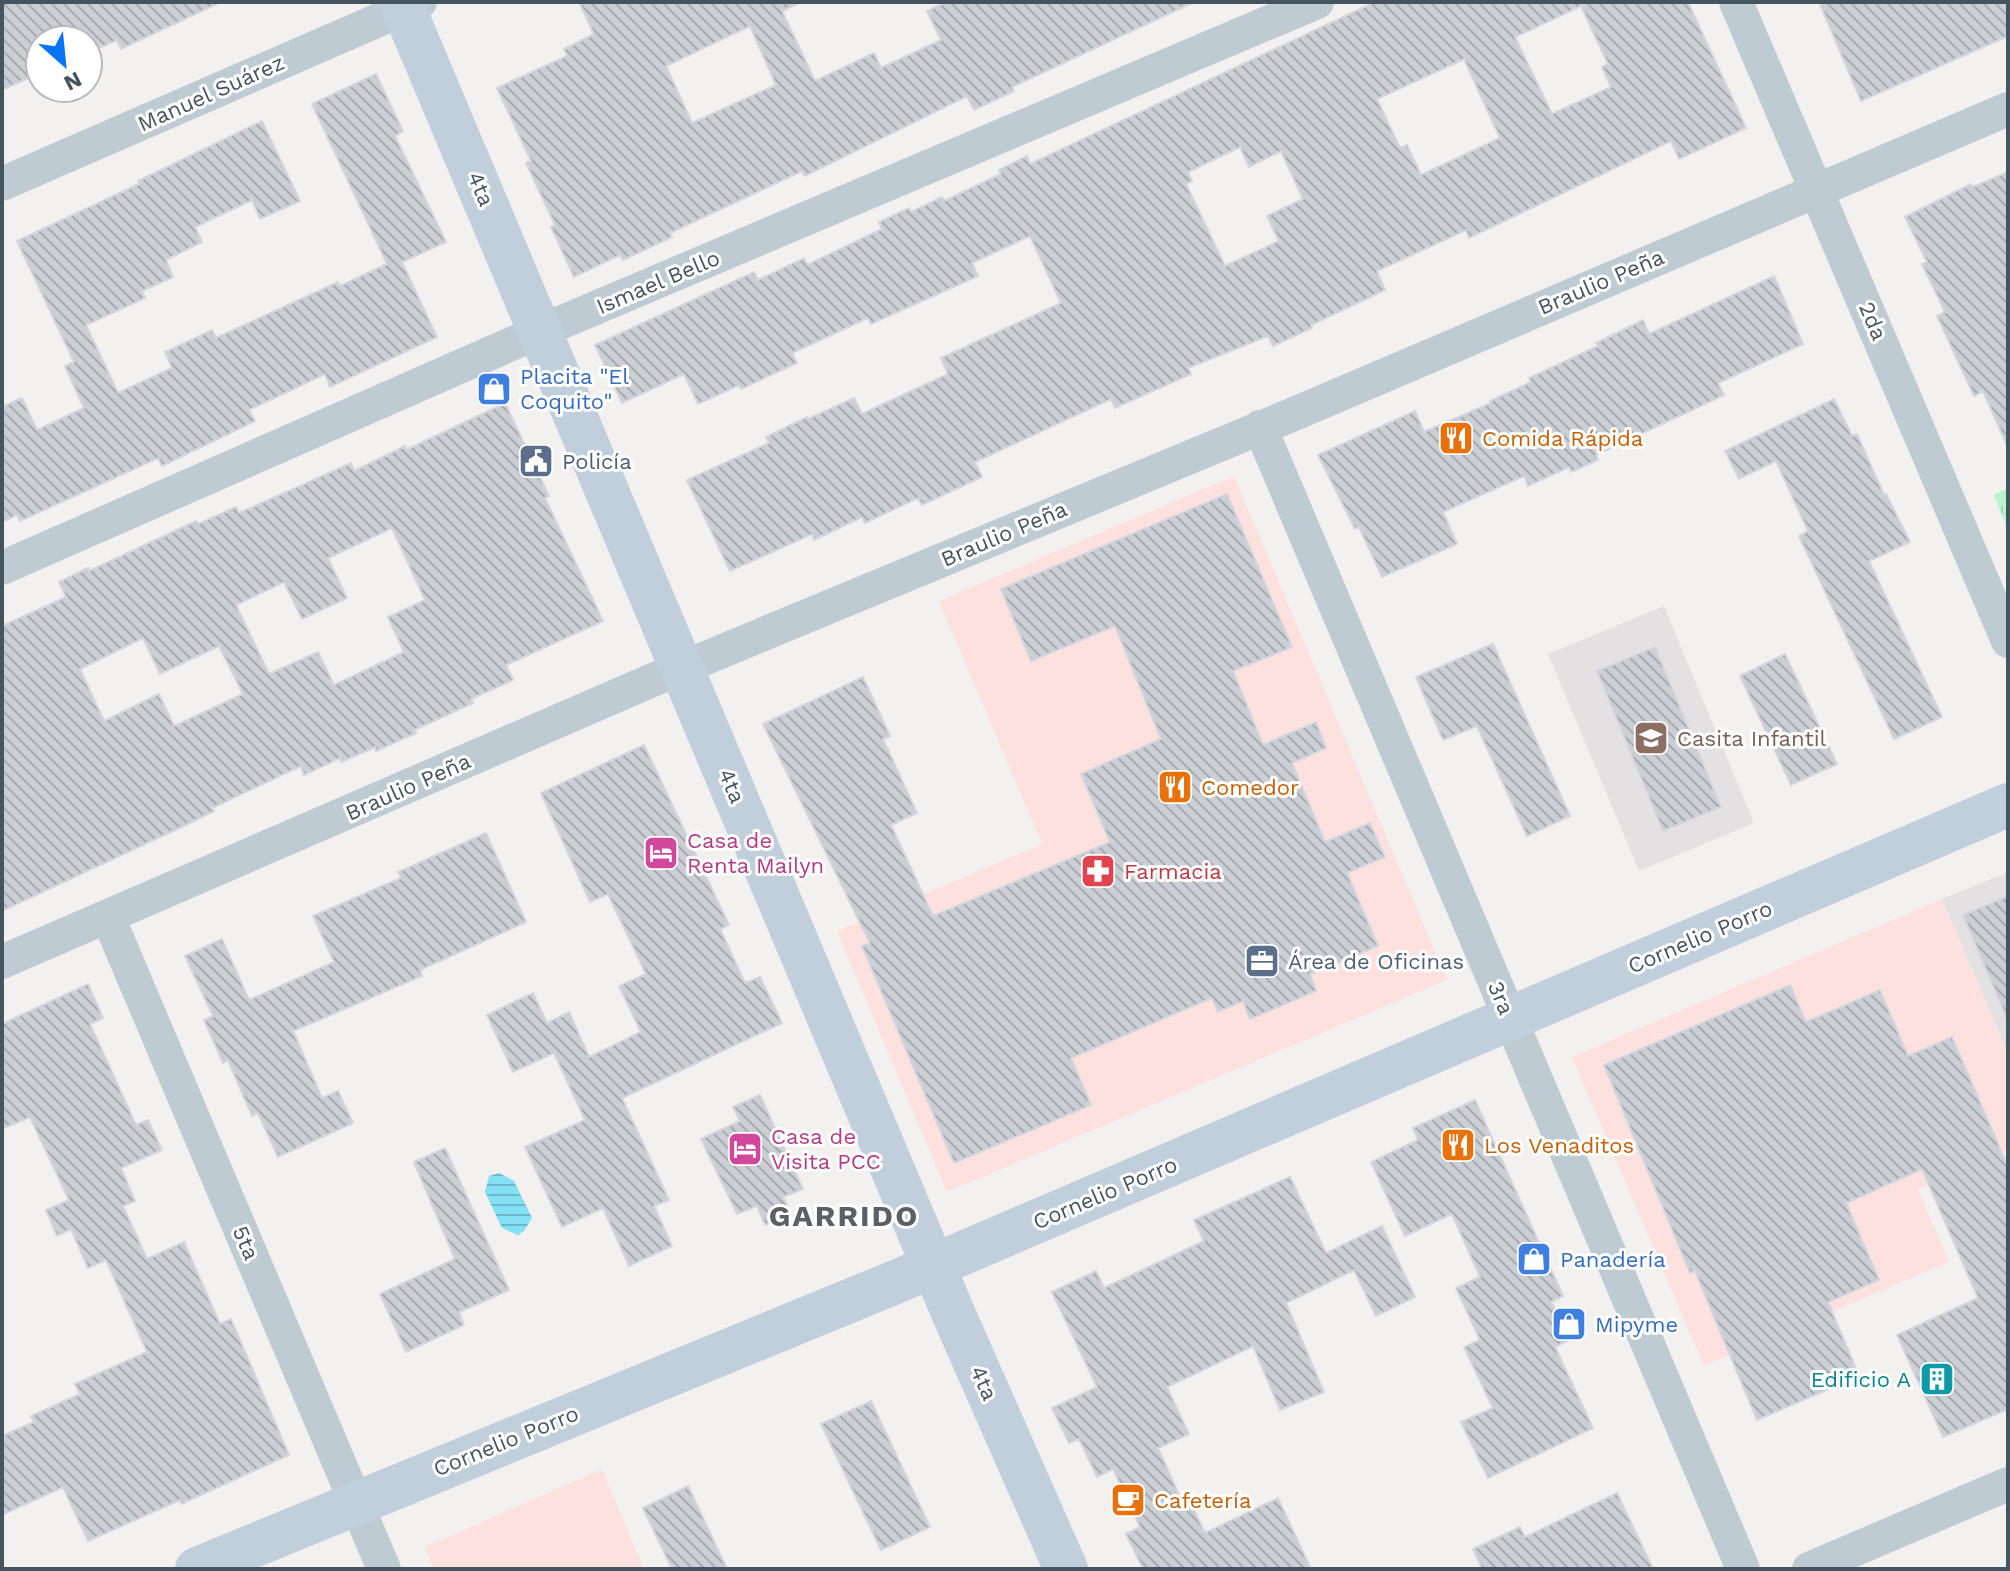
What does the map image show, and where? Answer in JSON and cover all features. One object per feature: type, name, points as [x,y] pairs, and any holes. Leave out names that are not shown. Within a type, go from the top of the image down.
[{"type":"main road","name":"4ta","points":[[408,4],[541,331],[933,1266],[1066,1569]]},
{"type":"main road","name":"Cornelio Porro","points":[[197,1569],[933,1266],[2008,805]]},
{"type":"street","name":"Ismael Bello","points":[[2,568],[541,331],[1317,2]]},
{"type":"street","name":"2da","points":[[1736,2],[2008,641]]},
{"type":"street","name":"Manuel Suárez","points":[[2,184],[408,4]]},
{"type":"street","name":"Braulio Peña","points":[[2,962],[682,668],[1260,427],[2008,109]]},
{"type":"street","name":"3ra","points":[[1260,427],[1743,1569]]},
{"type":"street","name":"5ta","points":[[108,917],[384,1569]]},
{"type":"street","points":[[1809,1569],[2008,1484]]},
{"type":"shaded area","points":[[1234,476],[1447,980],[947,1192],[837,931],[1042,844],[939,601]]},
{"type":"shaded area","name":"Casita Infantil","points":[[1664,606],[1754,823],[1639,871],[1548,654]]},
{"type":"shaded area","points":[[2008,872],[2008,1054],[1942,899]]},
{"type":"shaded area","points":[[1942,899],[2008,1054],[2008,1150],[1918,1189],[1949,1262],[1704,1366],[1572,1057]]},
{"type":"shaded area","points":[[602,1469],[644,1569],[434,1569],[425,1547]]},
{"type":"green space","points":[[2008,488],[2008,530],[1994,495]]},
{"type":"water","points":[[499,1173],[514,1181],[532,1218],[518,1235],[502,1228],[485,1192],[489,1176]]},
{"type":"building","points":[[2,2],[221,2],[121,49],[117,40],[104,46],[104,24],[24,24],[24,80],[2,90]]},
{"type":"building","points":[[579,2],[801,2],[782,11],[815,81],[874,53],[881,68],[941,40],[927,11],[946,2],[1194,2],[1012,87],[1014,91],[974,110],[967,96],[805,176],[802,171],[670,233],[672,237],[623,260],[620,255],[574,277],[551,227],[555,225],[526,163],[531,161],[497,88],[567,56],[564,49],[594,34]],"holes":[[[750,26],[776,85],[692,123],[666,66]]]},
{"type":"building","points":[[1375,2],[1688,2],[1746,128],[1679,159],[1671,141],[1469,238],[1466,230],[1377,271],[1385,290],[1311,325],[1312,328],[1273,346],[1268,336],[1188,368],[1191,374],[1115,408],[1111,399],[975,462],[982,477],[922,505],[918,498],[865,523],[862,517],[814,540],[812,534],[730,571],[687,480],[769,443],[766,437],[807,417],[854,398],[862,414],[948,374],[941,358],[1061,303],[1030,236],[972,263],[978,276],[871,324],[868,318],[792,353],[797,363],[741,389],[739,385],[698,404],[684,374],[622,403],[595,345],[754,272],[758,280],[804,258],[807,265],[882,229],[879,222],[909,208],[911,212],[942,197],[944,201],[1001,174],[999,170],[1027,156],[1030,164]],"holes":[[[1581,6],[1608,64],[1602,67],[1611,87],[1552,114],[1515,37]],[[1464,59],[1500,138],[1421,175],[1407,145],[1400,148],[1377,99]],[[1240,147],[1249,167],[1281,151],[1303,199],[1267,216],[1279,241],[1225,266],[1186,184],[1192,181],[1188,172]]]},
{"type":"building","points":[[1819,2],[2008,2],[2008,36],[1861,101]]},
{"type":"building","points":[[376,74],[403,131],[395,136],[446,242],[402,262],[437,337],[330,387],[325,374],[249,410],[255,421],[162,466],[158,458],[20,521],[17,515],[2,522],[2,407],[22,398],[37,430],[84,408],[65,366],[74,362],[17,241],[139,184],[138,181],[262,121],[300,201],[260,219],[252,200],[195,227],[202,242],[166,260],[173,277],[142,291],[145,298],[86,325],[118,393],[172,368],[165,352],[212,330],[216,338],[338,282],[340,286],[387,264],[312,104]]},
{"type":"building","points":[[2008,172],[2008,448],[1983,391],[1974,396],[1937,316],[1945,312],[1922,264],[1927,262],[1905,217],[1971,184],[1973,187]]},
{"type":"building","points":[[1774,276],[1803,344],[1718,383],[1724,395],[1596,455],[1598,460],[1571,472],[1569,467],[1528,486],[1524,476],[1443,512],[1457,544],[1382,577],[1359,527],[1355,529],[1318,455],[1415,411],[1424,432],[1491,403],[1531,382],[1529,378],[1598,346],[1596,343],[1643,320],[1649,334]]},
{"type":"building","points":[[1834,399],[1852,436],[1857,434],[1884,495],[1910,542],[1869,561],[1942,717],[1894,739],[1799,536],[1808,531],[1776,461],[1739,479],[1725,451]]},
{"type":"building","points":[[505,403],[549,496],[545,498],[603,621],[506,665],[513,680],[471,699],[473,703],[414,730],[416,733],[376,751],[375,747],[341,762],[340,758],[304,775],[301,766],[212,808],[214,811],[190,823],[2,911],[2,626],[66,597],[59,582],[88,568],[89,571],[196,521],[198,524],[236,507],[239,513],[351,463],[354,471],[405,446],[406,450]],"holes":[[[392,528],[425,600],[388,617],[404,652],[334,685],[318,652],[269,674],[236,605],[284,582],[302,619],[347,598],[328,558]],[[143,638],[160,674],[219,646],[243,694],[174,726],[159,694],[104,721],[80,669]]]},
{"type":"building","points":[[1227,494],[1292,647],[1233,671],[1263,745],[1316,722],[1326,748],[1292,763],[1325,842],[1370,823],[1385,857],[1347,873],[1378,946],[1310,974],[1316,991],[1250,1019],[1243,1001],[1218,1012],[1212,998],[1071,1058],[1091,1105],[954,1163],[862,946],[870,943],[763,724],[863,677],[890,736],[883,739],[917,813],[891,825],[933,916],[1110,842],[1081,774],[1161,739],[1115,626],[1031,661],[1001,589]]},
{"type":"building","points":[[1493,644],[1570,816],[1527,836],[1477,726],[1443,740],[1416,677]]},
{"type":"building","points":[[1655,647],[1721,807],[1663,831],[1597,671]]},
{"type":"building","points":[[1785,654],[1837,764],[1791,785],[1740,676]]},
{"type":"building","points":[[644,745],[729,925],[720,929],[745,983],[760,977],[782,1023],[622,1098],[669,1200],[654,1206],[672,1246],[629,1266],[603,1208],[562,1227],[525,1147],[585,1120],[554,1053],[513,1072],[487,1015],[533,993],[547,1023],[569,1012],[589,1057],[641,1032],[619,986],[646,974],[608,894],[590,902],[541,793]]},
{"type":"building","points":[[486,833],[526,922],[420,970],[422,976],[293,1031],[322,1098],[338,1091],[353,1123],[278,1157],[258,1113],[252,1116],[228,1060],[223,1063],[204,1020],[213,1016],[185,956],[222,939],[249,1000],[334,962],[313,916],[401,878],[398,872]]},
{"type":"building","points":[[2008,896],[2008,1021],[1963,915]]},
{"type":"building","points":[[88,984],[103,1018],[90,1024],[136,1125],[148,1120],[162,1150],[121,1168],[135,1201],[123,1206],[147,1259],[184,1242],[220,1324],[231,1319],[289,1455],[181,1504],[180,1500],[88,1541],[63,1487],[2,1515],[2,1436],[34,1422],[31,1416],[80,1394],[75,1384],[147,1352],[106,1260],[88,1268],[71,1229],[57,1236],[46,1210],[69,1200],[30,1117],[2,1129],[2,1024]]},
{"type":"building","points":[[1790,985],[1806,1022],[1880,990],[1908,1056],[1952,1037],[2008,1167],[2008,1409],[1943,1437],[1897,1335],[1978,1298],[1922,1169],[1846,1203],[1879,1280],[1828,1302],[1859,1376],[1757,1420],[1695,1271],[1690,1273],[1604,1065]]},
{"type":"building","name":"Casa de Visita PCC","points":[[760,1095],[803,1189],[783,1197],[791,1213],[765,1225],[757,1206],[737,1214],[701,1139],[740,1121],[733,1107]]},
{"type":"building","points":[[1475,1100],[1563,1296],[1551,1302],[1573,1338],[1555,1347],[1593,1428],[1488,1478],[1461,1422],[1493,1408],[1464,1347],[1480,1340],[1456,1288],[1480,1277],[1452,1214],[1405,1236],[1371,1162],[1418,1140],[1413,1128]]},
{"type":"building","points":[[445,1148],[509,1290],[459,1312],[464,1325],[406,1352],[380,1294],[455,1259],[414,1162]]},
{"type":"building","points":[[1290,1177],[1326,1253],[1382,1226],[1415,1297],[1376,1316],[1354,1270],[1286,1303],[1324,1392],[1280,1410],[1253,1346],[1167,1387],[1189,1434],[1158,1448],[1184,1506],[1191,1503],[1205,1533],[1278,1498],[1311,1569],[1143,1569],[1126,1534],[1140,1527],[1113,1469],[1097,1477],[1079,1439],[1069,1443],[1052,1408],[1097,1387],[1052,1292],[1096,1271],[1104,1288],[1204,1241],[1194,1220]]},
{"type":"building","points":[[871,1401],[930,1527],[881,1550],[821,1424]]},
{"type":"building","points":[[688,1486],[727,1569],[672,1569],[643,1508]]},
{"type":"building","points":[[1617,1493],[1653,1569],[1482,1569],[1473,1549],[1520,1527],[1525,1537]]},
{"type":"place","name":"Placita \"El Coquito\"","points":[[494,389]]},
{"type":"place","name":"Comida Rápida","points":[[1456,438]]},
{"type":"place","name":"Policía","points":[[536,461]]},
{"type":"place","name":"Casita Infantil","points":[[1651,738]]},
{"type":"place","name":"Comedor","points":[[1175,787]]},
{"type":"place","name":"Casa de Renta Mailyn","points":[[661,853]]},
{"type":"place","name":"Farmacia","points":[[1098,871]]},
{"type":"place","name":"Área de Oficinas","points":[[1262,961]]},
{"type":"place","name":"Los Venaditos","points":[[1458,1145]]},
{"type":"place","name":"Casa de Visita PCC","points":[[745,1149]]},
{"type":"place","name":"Panadería","points":[[1534,1259]]},
{"type":"place","name":"Mipyme","points":[[1569,1324]]},
{"type":"place","name":"Edificio A","points":[[1937,1379]]},
{"type":"place","name":"Cafetería","points":[[1128,1500]]},
{"type":"district","name":"GARRIDO","points":[[844,1215]]}]
